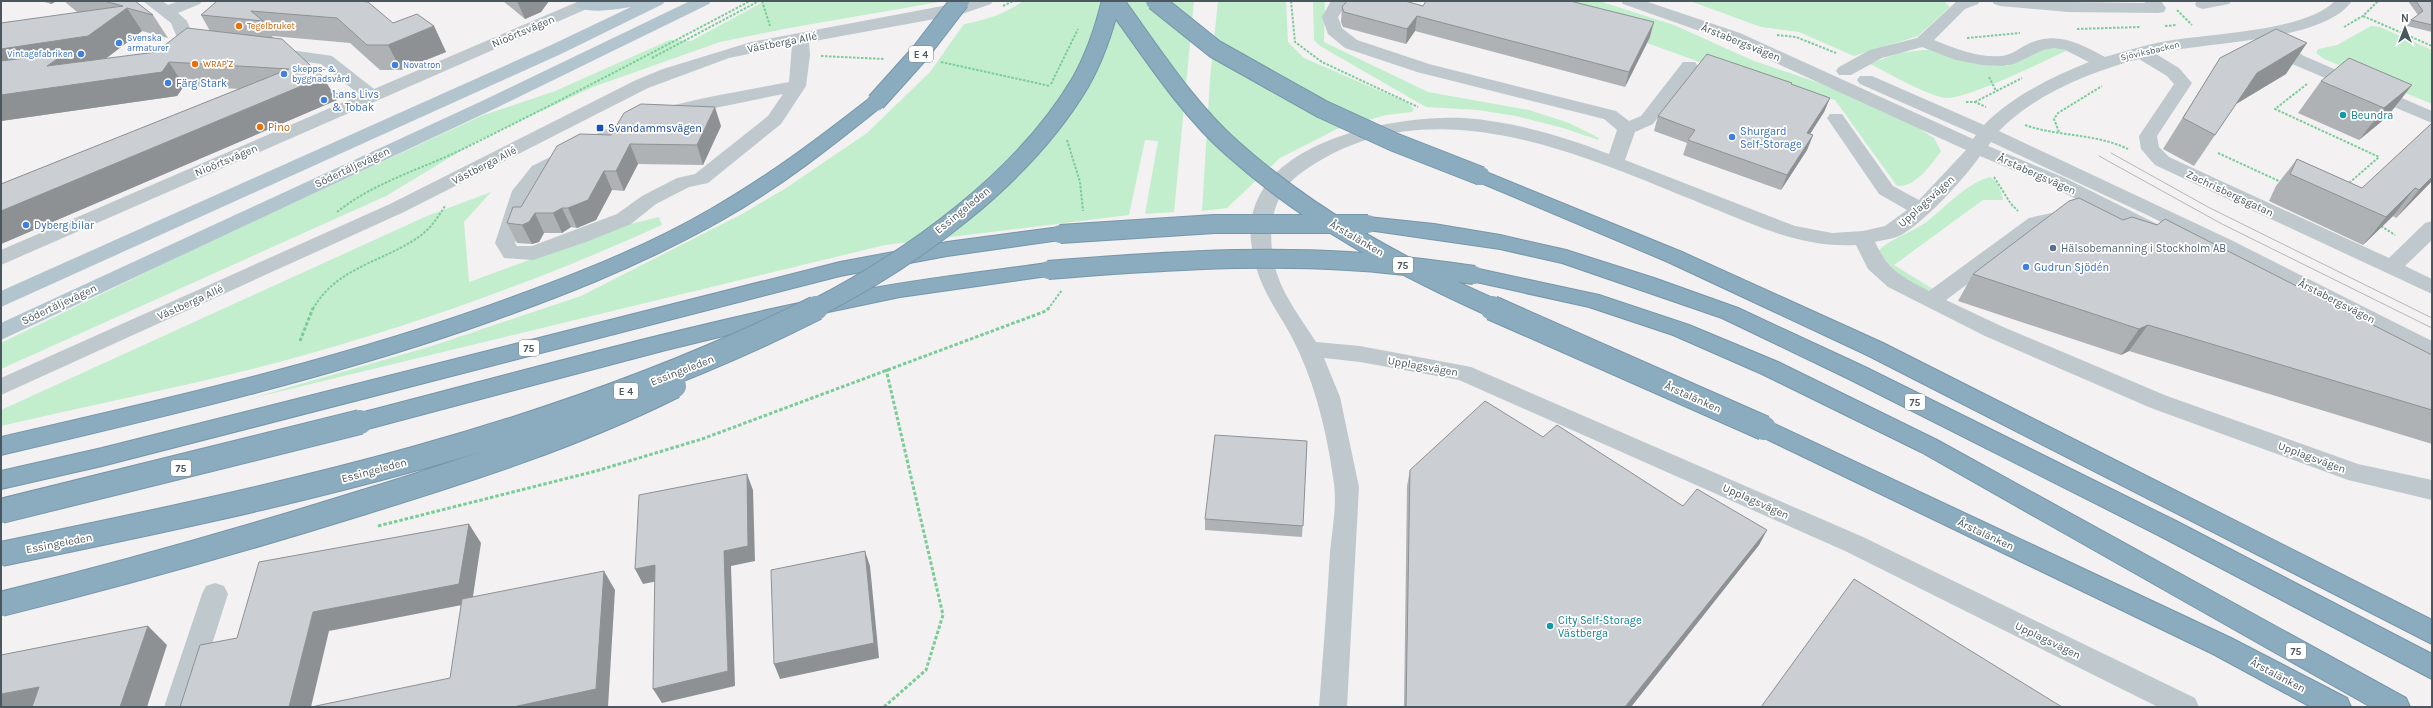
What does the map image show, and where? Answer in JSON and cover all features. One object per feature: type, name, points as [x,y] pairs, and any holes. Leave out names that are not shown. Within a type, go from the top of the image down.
[{"type":"highway","name":"E 4","points":[[1,446],[199,400],[323,367],[446,329],[554,291],[631,257],[716,215],[803,160],[876,102],[909,68],[940,31],[960,1]]},
{"type":"highway","name":"Essingeleden","points":[[1,554],[123,530],[348,478],[482,441],[590,405],[732,350],[797,318],[910,251],[963,212],[1020,162],[1054,120],[1083,80],[1106,26],[1112,1]]},
{"type":"highway","name":"Årstalänken","points":[[1112,1],[1189,102],[1232,148],[1317,214],[1430,280],[1764,428],[2222,646],[2337,707]]},
{"type":"highway","points":[[1155,1],[1215,49],[1322,110],[1394,142],[1481,176],[1675,257],[1875,349],[2432,633]]},
{"type":"highway","name":"75","points":[[1,480],[102,457],[840,269],[947,249],[1060,234],[1141,226],[1259,222],[1368,224],[1434,231],[1500,242],[1566,257],[1730,313],[1857,373],[2167,528],[2432,667]]},
{"type":"highway","name":"75","points":[[1,511],[99,488],[360,422],[715,330],[852,299],[947,283],[1048,270],[1134,263],[1296,260],[1389,264],[1474,275],[1592,300],[1681,330],[1770,368],[1929,446],[2396,707]]},
{"type":"highway","points":[[1,604],[115,576],[269,533],[489,463],[646,400],[690,377],[732,350]]},
{"type":"main road","points":[[580,3],[606,6],[640,1]]},
{"type":"main road","name":"Södertäljevägen","points":[[1,300],[555,50],[657,1]]},
{"type":"main road","name":"Södertäljevägen","points":[[1,332],[488,105],[703,1]]},
{"type":"street","points":[[151,1],[179,21],[188,47]]},
{"type":"street","points":[[166,12],[194,1]]},
{"type":"street","name":"Västberga Allé","points":[[1,387],[398,208],[642,84],[718,55],[800,38],[962,9],[985,1]]},
{"type":"street","points":[[1341,1],[1336,5],[1330,17],[1334,30],[1351,44],[1423,68],[1610,115],[1627,129]]},
{"type":"street","name":"Årstabergsvägen","points":[[1629,1],[1734,37],[1983,140],[2072,170],[2323,293],[2432,350]]},
{"type":"street","name":"Årstabergsvägen","points":[[1646,1],[1850,68],[2058,182],[2169,239]]},
{"type":"street","points":[[1850,68],[1876,54],[1923,42],[1959,6],[1972,1]]},
{"type":"street","points":[[2000,1],[2061,7],[2158,8],[2152,1]]},
{"type":"street","points":[[2203,4],[2223,1]]},
{"type":"street","name":"Sjöviksbacken","points":[[1983,140],[2004,115],[2067,77],[2103,63],[2166,46],[2290,28],[2334,12],[2339,2]]},
{"type":"street","name":"Nioörtsvägen","points":[[1,258],[372,96],[580,3]]},
{"type":"street","points":[[2259,33],[2298,60],[2432,118]]},
{"type":"street","points":[[798,86],[709,102],[645,117],[539,170],[522,191],[505,243],[511,253],[533,253],[545,250],[624,219],[649,200],[684,182],[701,179],[775,120],[798,86],[802,55],[800,38]]},
{"type":"street","points":[[1923,42],[1974,60],[1984,61],[2005,60],[2038,45],[2056,43],[2069,46],[2103,63]]},
{"type":"street","points":[[255,50],[326,60],[372,96]]},
{"type":"street","name":"Zachrisbergsgatan","points":[[2140,52],[2173,72],[2184,83],[2148,136],[2150,149],[2162,161],[2266,205],[2432,287]]},
{"type":"street","points":[[1614,162],[1627,129],[1647,120],[1689,66]]},
{"type":"street","points":[[1836,118],[1886,190],[1921,209]]},
{"type":"street","name":"Upplagsvägen","points":[[1333,707],[1346,487],[1329,397],[1309,349],[1279,300],[1267,274],[1261,238],[1265,205],[1280,179],[1309,158],[1350,139],[1389,128],[1426,124],[1464,124],[1513,131],[1580,149],[1791,232],[1832,240],[1864,238],[1892,231],[1921,209],[1955,176],[1983,140]]},
{"type":"street","points":[[1930,302],[2036,223],[2072,214],[2085,220]]},
{"type":"street","points":[[2391,268],[2432,228]]},
{"type":"street","name":"Upplagsvägen","points":[[1864,238],[1875,264],[1895,282],[1930,302],[2159,402],[2356,473],[2432,490]]},
{"type":"street","points":[[2198,254],[2219,265]]},
{"type":"street","name":"Upplagsvägen","points":[[1309,349],[1360,354],[1463,373],[1854,544],[2185,707]]},
{"type":"street","points":[[178,707],[215,594]]},
{"type":"path","points":[[334,215],[355,198],[455,153],[590,86],[750,1]]},
{"type":"path","points":[[649,60],[759,1]]},
{"type":"path","points":[[1291,1],[1295,42],[1309,56],[1418,107],[1426,124]]},
{"type":"path","points":[[2178,12],[2190,24]]},
{"type":"path","points":[[2363,16],[2432,46]]},
{"type":"path","points":[[1775,34],[1796,37],[1842,56],[1850,68]]},
{"type":"path","points":[[2408,40],[2411,37]]},
{"type":"path","points":[[2324,71],[2275,110],[2379,157],[2344,188]]},
{"type":"path","points":[[1964,102],[1975,102],[2036,130],[2106,138],[2133,153]]},
{"type":"path","points":[[2056,127],[2059,132]]},
{"type":"path","points":[[2218,153],[2284,183]]},
{"type":"path","points":[[300,341],[308,319],[320,297],[333,283],[353,270],[413,242],[436,223],[445,206]]},
{"type":"path","points":[[2380,227],[2383,223]]},
{"type":"path","points":[[884,707],[926,670],[943,615],[886,369]]},
{"type":"green space","points":[[765,1],[945,1],[789,28],[720,42],[593,87],[477,141],[386,196],[1,369],[1,343],[190,251],[481,116],[555,91],[670,40],[691,41]]},
{"type":"green space","points":[[1023,1],[1194,1],[1174,212],[1145,214],[1158,141],[1145,140],[1129,215],[885,245],[245,400],[432,346],[581,296],[742,214],[786,188],[867,133],[930,72],[964,24],[995,16],[1009,10]]},
{"type":"green space","points":[[1218,1],[1286,1],[1288,42],[1304,58],[1408,103],[1414,109],[1412,112],[1386,115],[1337,129],[1280,158],[1227,208],[1202,211],[1210,79]]},
{"type":"green space","points":[[1313,1],[1325,1],[1324,42],[1428,92],[1529,110],[1569,123],[1599,138],[1598,140],[1563,128],[1516,116],[1478,110],[1426,107],[1320,46],[1314,40]]},
{"type":"green space","points":[[1507,1],[1599,1],[1674,25],[1754,61],[1828,86],[1909,122],[1934,138],[1941,151],[1928,168],[1916,179],[1904,186],[1897,186],[1835,100],[1799,88],[1719,69],[1647,43],[1650,37]]},
{"type":"green space","points":[[1690,1],[1944,1],[1950,7],[1918,36],[1854,56],[1799,32],[1761,27]]},
{"type":"green space","points":[[2371,26],[2380,27],[2432,50],[2432,104],[2324,59],[2316,53],[2318,49],[2337,45]]},
{"type":"green space","points":[[2041,47],[2056,47],[2066,51],[1971,93],[1946,98],[1919,89],[1870,64],[1898,53],[1933,49],[1973,63],[2007,66]]},
{"type":"green space","points":[[1990,177],[1999,187],[2003,200],[1983,200],[1894,265],[1933,289],[1930,291],[1913,284],[1901,276],[1878,251],[1888,243],[1925,223],[1972,185]]},
{"type":"green space","points":[[491,192],[464,222],[469,282],[626,225],[659,217],[662,225],[615,246],[521,284],[377,334],[244,371],[1,426],[1,410],[427,216]]},
{"type":"building","points":[[104,1],[135,1],[153,15],[127,8],[88,36],[1,49],[1,23],[123,6]]},
{"type":"building","points":[[217,1],[368,2],[393,23],[417,14],[434,26],[388,45],[367,45],[337,18],[251,11],[263,21],[201,15]]},
{"type":"building","points":[[1347,1],[1405,1],[1423,6],[1426,1],[1570,1],[1654,22],[1629,72],[1417,16],[1407,29],[1344,12],[1342,7]]},
{"type":"building","points":[[2416,1],[2432,1],[2432,25],[2411,20],[2423,11]]},
{"type":"building","points":[[187,28],[282,39],[323,77],[1,211],[1,184],[289,69],[169,62],[162,72],[1,95],[1,61],[66,53],[47,66],[156,52]]},
{"type":"building","points":[[2276,29],[2307,43],[2257,73],[2215,135],[2183,118],[2220,58]]},
{"type":"building","name":"Shurgard Self-Storage","points":[[1707,54],[1792,83],[1791,84],[1830,98],[1807,133],[1813,135],[1787,175],[1688,140],[1695,130],[1658,116]]},
{"type":"building","points":[[2349,58],[2412,85],[2384,108],[2321,81]]},
{"type":"building","points":[[641,104],[715,107],[697,145],[630,144],[616,171],[604,171],[588,200],[568,208],[562,208],[553,213],[535,213],[529,222],[522,225],[507,223],[513,207],[521,207],[557,146],[580,134],[611,135],[624,113]]},
{"type":"building","points":[[2432,123],[2432,177],[2419,190],[2415,188],[2386,217],[2290,174],[2297,159],[2362,188]]},
{"type":"building","points":[[2079,198],[2123,220],[2132,217],[2157,225],[2165,219],[2432,355],[2432,410],[2148,325],[2139,329],[1973,274],[2069,201]]},
{"type":"building","name":"City Self-Storage Västberga","points":[[1485,401],[1543,437],[1557,425],[1683,506],[1697,489],[1767,530],[1625,707],[1406,707],[1410,470]]},
{"type":"building","points":[[1215,435],[1307,441],[1303,526],[1205,519]]},
{"type":"building","points":[[747,474],[748,546],[724,551],[728,671],[653,689],[655,565],[635,569],[639,495]]},
{"type":"building","points":[[469,524],[459,584],[313,612],[289,707],[180,707],[200,645],[237,638],[259,562]]},
{"type":"building","points":[[865,551],[874,643],[774,664],[771,570]]},
{"type":"building","points":[[604,571],[596,689],[513,707],[311,707],[450,678],[462,599]]},
{"type":"building","points":[[1854,579],[2062,707],[1761,707]]},
{"type":"building","points":[[148,626],[120,707],[32,707],[39,687],[1,694],[1,655]]},
{"type":"tram line","points":[[2111,153],[2208,207],[2432,318]]},
{"type":"tram line","points":[[2099,156],[2222,224],[2432,328]]},
{"type":"place","name":"Tegelbruket","points":[[239,26]]},
{"type":"place","name":"Svenska armaturer","points":[[119,43]]},
{"type":"place","name":"Vintagefabriken","points":[[81,54]]},
{"type":"place","name":"WRAP'Z","points":[[195,64]]},
{"type":"place","name":"Novatron","points":[[395,65]]},
{"type":"place","name":"Skepps- & byggnadsvård","points":[[284,74]]},
{"type":"place","name":"Färg Stark","points":[[168,83]]},
{"type":"place","name":"1:ans Livs & Tobak","points":[[324,100]]},
{"type":"place","name":"Beundra","points":[[2343,115]]},
{"type":"place","name":"Pino","points":[[260,127]]},
{"type":"place","name":"Svandammsvägen","points":[[600,128]]},
{"type":"place","name":"Shurgard Self-Storage","points":[[1732,137]]},
{"type":"place","name":"Dyberg bilar","points":[[26,225]]},
{"type":"place","name":"Hälsobemanning i Stockholm AB","points":[[2053,248]]},
{"type":"place","name":"Gudrun Sjödén","points":[[2026,267]]},
{"type":"place","name":"City Self-Storage Västberga","points":[[1550,626]]}]
